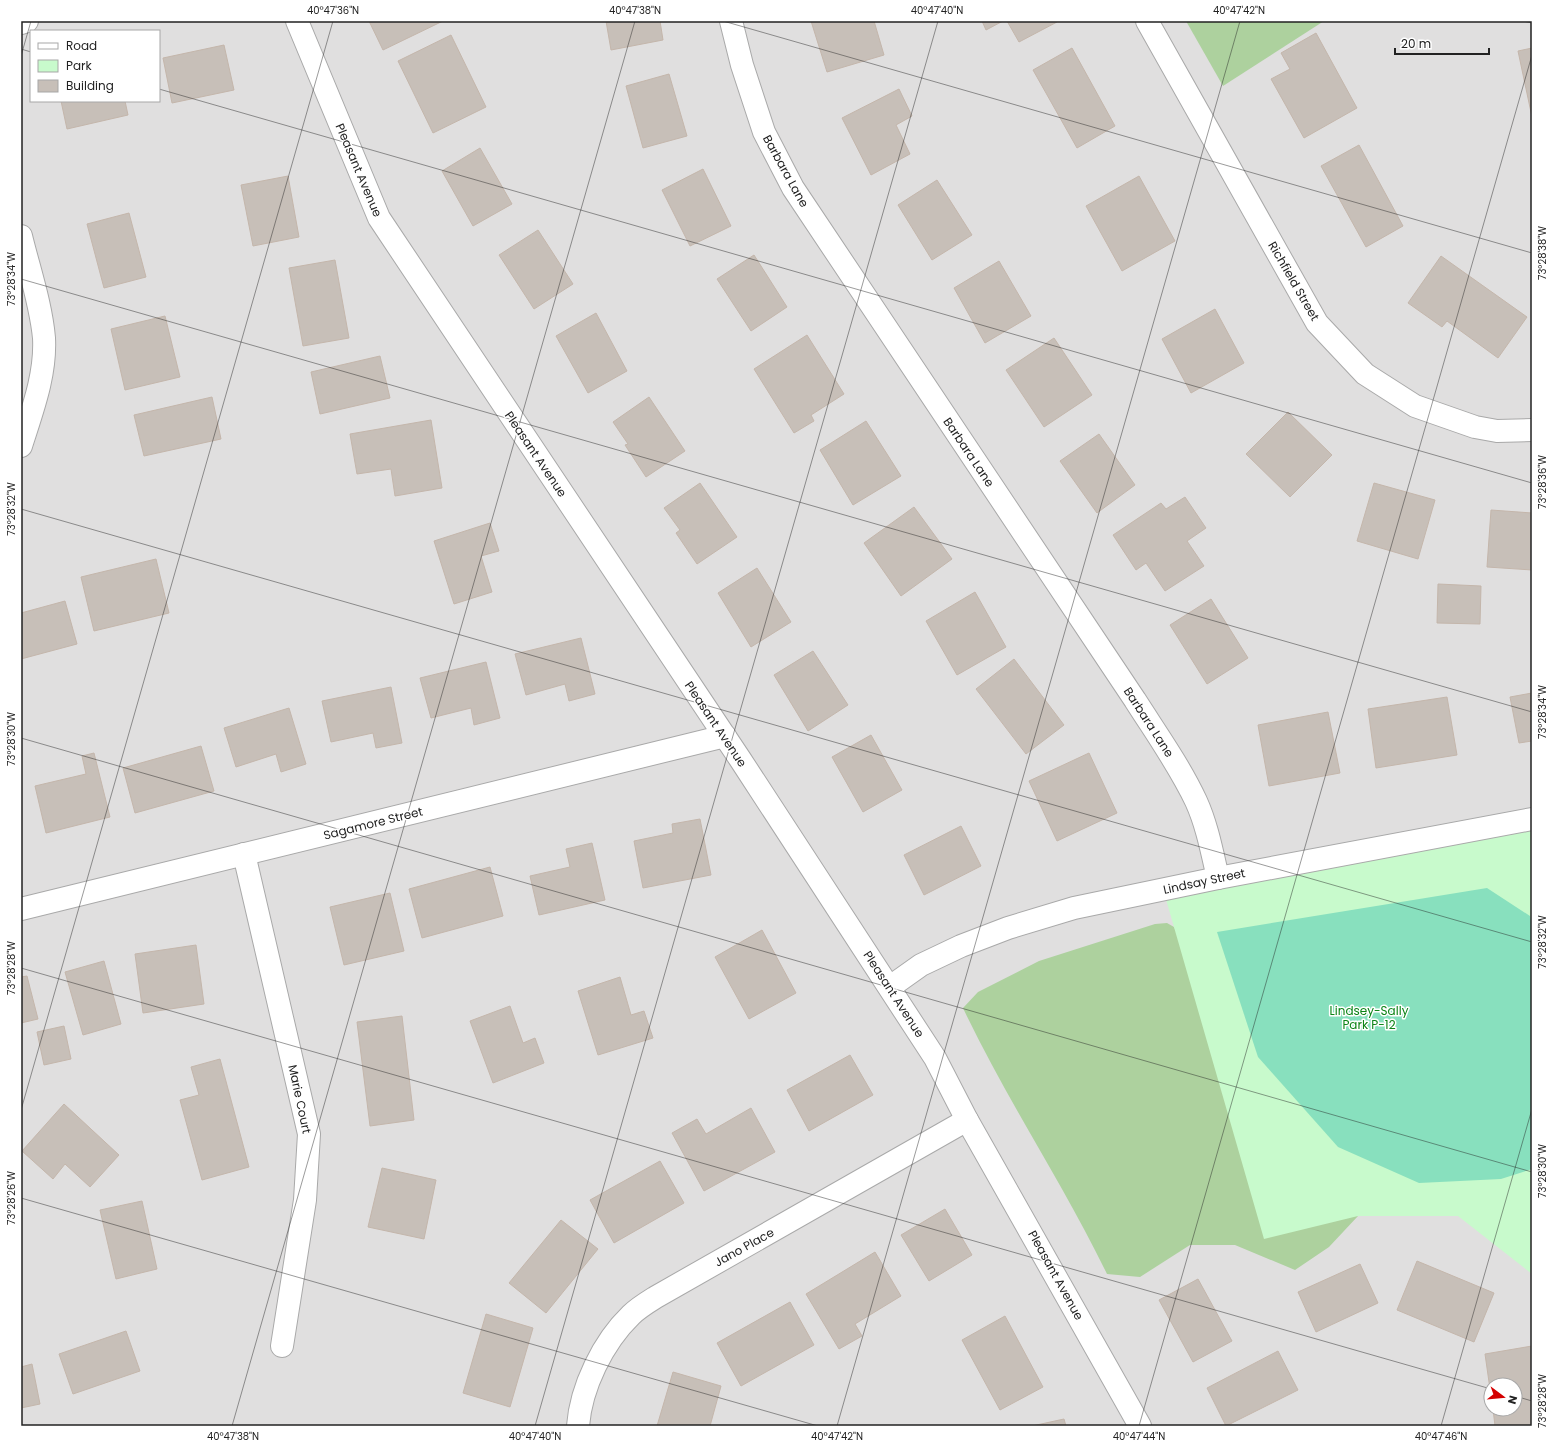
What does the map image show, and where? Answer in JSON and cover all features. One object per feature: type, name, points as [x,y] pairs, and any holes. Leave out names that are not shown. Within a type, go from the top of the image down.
[{"type":"street","points":[[21,23],[27,21]]},
{"type":"street","name":"Pleasant Avenue","points":[[297,21],[379,218],[725,736],[935,1058],[968,1120],[1140,1426]]},
{"type":"street","name":"Barbara Lane","points":[[731,21],[742,65],[764,132],[792,188],[1135,700],[1173,760],[1196,801],[1209,838],[1218,878]]},
{"type":"street","name":"Richfield Street","points":[[1147,21],[1317,322],[1365,374],[1415,406],[1474,427],[1497,431],[1532,430]]},
{"type":"street","points":[[21,236],[39,310],[44,338],[42,370],[21,446]]},
{"type":"street","name":"Sagamore Street","points":[[21,909],[725,736]]},
{"type":"street","name":"Lindsay Street","points":[[890,987],[921,965],[962,946],[1008,928],[1074,908],[1218,878],[1532,819]]},
{"type":"street","name":"Marie Court","points":[[244,854],[309,1134],[306,1200],[282,1346]]},
{"type":"street","name":"Jano Place","points":[[578,1426],[580,1409],[601,1352],[631,1315],[656,1296],[968,1120]]},
{"type":"shaded area","points":[[21,21],[1532,21],[1532,1426],[21,1426]]},
{"type":"green space","points":[[1186,21],[1324,21],[1223,86]]},
{"type":"green space","name":"Lindsey-Sally Park P-12","points":[[1532,821],[1532,1274],[1458,1216],[1358,1216],[1264,1239],[1163,889]]},
{"type":"green space","points":[[1487,888],[1530,916],[1532,927],[1532,1169],[1501,1179],[1419,1183],[1338,1147],[1258,1057],[1217,932]]},
{"type":"green space","points":[[1167,923],[1174,927],[1236,1050],[1358,1216],[1329,1247],[1295,1270],[1235,1245],[1190,1245],[1140,1277],[1107,1274],[1072,1207],[997,1075],[963,1008],[978,992],[1039,961],[1155,924]]},
{"type":"building","points":[[369,21],[443,21],[383,50]]},
{"type":"building","points":[[606,21],[660,21],[663,40],[611,50]]},
{"type":"building","points":[[811,21],[874,21],[884,55],[827,72]]},
{"type":"building","points":[[982,21],[1003,21],[986,30]]},
{"type":"building","points":[[1007,21],[1057,21],[1057,22],[1019,42]]},
{"type":"building","points":[[1316,33],[1357,108],[1304,138],[1271,79],[1290,69],[1281,53]]},
{"type":"building","points":[[451,35],[486,107],[433,133],[398,61]]},
{"type":"building","points":[[224,45],[234,90],[172,103],[163,58]]},
{"type":"building","points":[[1072,48],[1115,126],[1077,148],[1033,70]]},
{"type":"building","points":[[1532,48],[1532,117],[1518,51]]},
{"type":"building","points":[[669,74],[687,136],[643,148],[626,86]]},
{"type":"building","points":[[899,89],[912,116],[896,125],[910,154],[871,175],[842,118]]},
{"type":"building","points":[[61,102],[125,102],[128,115],[67,129]]},
{"type":"building","points":[[1359,145],[1403,226],[1366,247],[1321,166]]},
{"type":"building","points":[[480,148],[512,204],[473,226],[442,171]]},
{"type":"building","points":[[703,169],[731,226],[690,246],[662,190]]},
{"type":"building","points":[[288,176],[299,237],[253,246],[241,185]]},
{"type":"building","points":[[1139,176],[1175,241],[1122,271],[1086,206]]},
{"type":"building","points":[[937,180],[972,235],[932,260],[898,205]]},
{"type":"building","points":[[129,213],[146,277],[104,288],[87,224]]},
{"type":"building","points":[[538,230],[573,284],[534,309],[499,255]]},
{"type":"building","points":[[754,255],[787,307],[751,331],[717,279]]},
{"type":"building","points":[[1441,256],[1527,317],[1498,358],[1447,321],[1442,327],[1408,303]]},
{"type":"building","points":[[335,260],[349,338],[303,346],[289,268]]},
{"type":"building","points":[[999,261],[1031,316],[985,343],[954,288]]},
{"type":"building","points":[[1215,309],[1244,363],[1191,393],[1162,339]]},
{"type":"building","points":[[596,313],[627,371],[588,393],[556,336]]},
{"type":"building","points":[[165,316],[180,377],[125,390],[111,329]]},
{"type":"building","points":[[807,335],[844,394],[811,415],[814,421],[794,433],[754,369]]},
{"type":"building","points":[[1054,338],[1092,395],[1044,427],[1006,370]]},
{"type":"building","points":[[380,356],[390,398],[320,414],[311,372]]},
{"type":"building","points":[[212,397],[221,439],[144,456],[134,415]]},
{"type":"building","points":[[649,397],[685,451],[646,477],[625,445],[628,444],[613,422]]},
{"type":"building","points":[[1288,412],[1332,455],[1290,497],[1246,454]]},
{"type":"building","points":[[431,420],[442,488],[395,496],[391,469],[357,474],[350,434]]},
{"type":"building","points":[[866,421],[901,476],[853,505],[820,450]]},
{"type":"building","points":[[1099,434],[1135,485],[1097,513],[1060,461]]},
{"type":"building","points":[[700,483],[737,537],[697,564],[676,533],[680,530],[664,508]]},
{"type":"building","points":[[1374,483],[1435,500],[1418,559],[1357,541]]},
{"type":"building","points":[[1185,497],[1206,528],[1187,541],[1204,566],[1165,591],[1146,563],[1136,570],[1113,535],[1161,503],[1166,509]]},
{"type":"building","points":[[914,507],[952,559],[901,596],[864,543]]},
{"type":"building","points":[[1491,510],[1532,513],[1532,570],[1487,567]]},
{"type":"building","points":[[490,523],[499,551],[481,556],[492,592],[454,604],[434,541]]},
{"type":"building","points":[[156,559],[169,613],[94,631],[81,577]]},
{"type":"building","points":[[757,568],[791,622],[751,647],[718,593]]},
{"type":"building","points":[[1438,584],[1481,586],[1480,624],[1437,623]]},
{"type":"building","points":[[975,592],[1006,647],[957,675],[926,621]]},
{"type":"building","points":[[1211,599],[1248,658],[1207,684],[1170,625]]},
{"type":"building","points":[[65,601],[77,644],[21,659],[21,613]]},
{"type":"building","points":[[581,638],[595,694],[569,701],[565,684],[526,695],[515,654]]},
{"type":"building","points":[[813,651],[848,705],[808,731],[774,675]]},
{"type":"building","points":[[1014,659],[1064,725],[1026,754],[976,689]]},
{"type":"building","points":[[486,662],[500,718],[474,725],[471,708],[431,718],[420,678]]},
{"type":"building","points":[[391,687],[402,743],[376,748],[373,733],[331,742],[322,701]]},
{"type":"building","points":[[1532,693],[1532,741],[1519,743],[1510,697]]},
{"type":"building","points":[[1447,697],[1457,755],[1376,768],[1368,709]]},
{"type":"building","points":[[289,708],[306,764],[281,772],[276,754],[236,767],[224,728]]},
{"type":"building","points":[[1328,712],[1340,773],[1269,786],[1258,725]]},
{"type":"building","points":[[871,735],[902,790],[863,812],[832,757]]},
{"type":"building","points":[[201,746],[214,791],[135,813],[123,768]]},
{"type":"building","points":[[94,753],[110,817],[46,833],[35,786],[86,774],[82,756]]},
{"type":"building","points":[[1089,753],[1117,813],[1057,841],[1029,781]]},
{"type":"building","points":[[700,819],[711,875],[643,888],[634,841],[673,833],[672,824]]},
{"type":"building","points":[[961,826],[981,866],[924,895],[904,855]]},
{"type":"building","points":[[592,843],[605,900],[539,915],[530,876],[570,867],[566,849]]},
{"type":"building","points":[[490,867],[503,916],[422,938],[409,889]]},
{"type":"building","points":[[390,893],[404,951],[344,965],[330,907]]},
{"type":"building","points":[[762,930],[796,993],[749,1019],[715,957]]},
{"type":"building","points":[[196,945],[204,1004],[143,1013],[135,954]]},
{"type":"building","points":[[104,961],[121,1024],[83,1035],[65,972]]},
{"type":"building","points":[[27,976],[38,1019],[21,1023],[21,977]]},
{"type":"building","points":[[620,977],[631,1015],[644,1011],[653,1038],[598,1055],[578,991]]},
{"type":"building","points":[[510,1006],[523,1043],[535,1038],[544,1063],[493,1083],[470,1021]]},
{"type":"building","points":[[402,1016],[414,1120],[370,1126],[357,1022]]},
{"type":"building","points":[[64,1026],[71,1059],[44,1065],[37,1032]]},
{"type":"building","points":[[850,1055],[873,1095],[809,1131],[787,1090]]},
{"type":"building","points":[[220,1059],[249,1167],[202,1180],[180,1100],[199,1095],[191,1067]]},
{"type":"building","points":[[64,1104],[119,1155],[90,1187],[65,1164],[53,1179],[22,1151]]},
{"type":"building","points":[[751,1108],[775,1152],[704,1191],[672,1133],[697,1119],[706,1134]]},
{"type":"building","points":[[660,1161],[684,1203],[614,1243],[590,1200]]},
{"type":"building","points":[[382,1168],[436,1180],[424,1239],[368,1227]]},
{"type":"building","points":[[142,1201],[157,1269],[116,1279],[100,1210]]},
{"type":"building","points":[[945,1209],[972,1255],[929,1281],[901,1235]]},
{"type":"building","points":[[561,1220],[598,1249],[546,1313],[509,1283]]},
{"type":"building","points":[[875,1252],[901,1296],[855,1324],[862,1336],[839,1349],[806,1294]]},
{"type":"building","points":[[1417,1261],[1494,1293],[1474,1342],[1397,1310]]},
{"type":"building","points":[[1360,1264],[1378,1303],[1316,1332],[1298,1292]]},
{"type":"building","points":[[1198,1279],[1232,1341],[1193,1362],[1159,1300]]},
{"type":"building","points":[[790,1302],[814,1345],[741,1386],[717,1343]]},
{"type":"building","points":[[486,1314],[533,1328],[510,1407],[463,1393]]},
{"type":"building","points":[[1005,1316],[1043,1387],[1000,1410],[962,1340]]},
{"type":"building","points":[[126,1331],[140,1371],[73,1394],[59,1354]]},
{"type":"building","points":[[1532,1346],[1532,1426],[1495,1426],[1494,1417],[1523,1417],[1523,1377],[1488,1377],[1485,1354]]},
{"type":"building","points":[[1278,1351],[1298,1390],[1226,1426],[1207,1388]]},
{"type":"building","points":[[32,1364],[40,1404],[21,1408],[21,1367]]},
{"type":"building","points":[[673,1372],[721,1386],[710,1426],[657,1426]]},
{"type":"building","points":[[1064,1419],[1066,1426],[1032,1426]]}]
